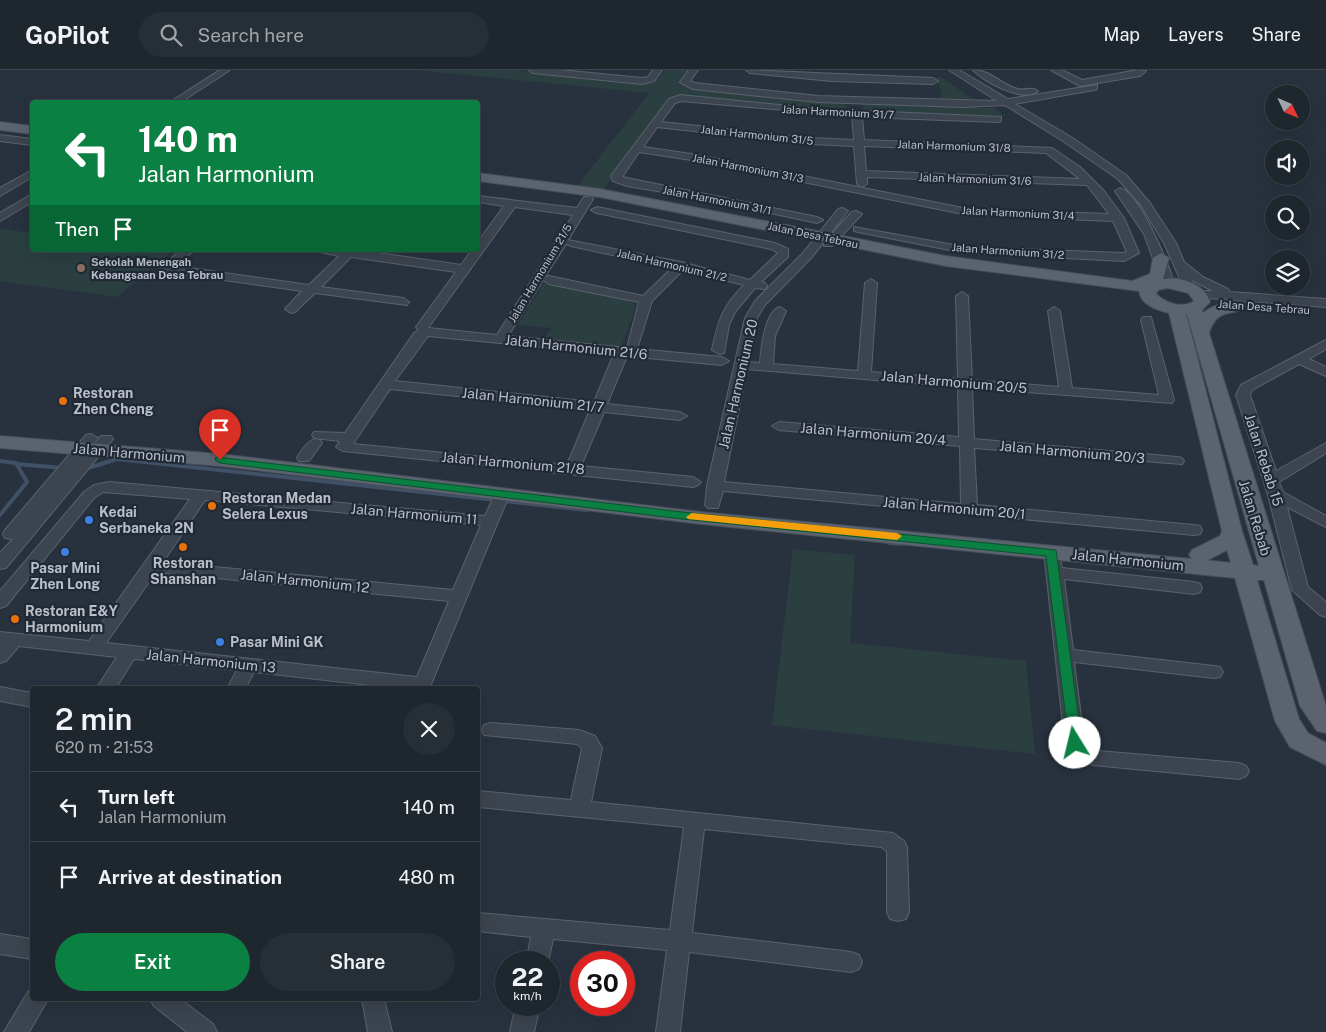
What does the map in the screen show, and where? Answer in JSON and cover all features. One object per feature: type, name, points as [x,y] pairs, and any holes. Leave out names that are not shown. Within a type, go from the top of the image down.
[{"type":"main road","points":[[0,120],[30,124]]},
{"type":"main road","points":[[0,126],[30,130]]},
{"type":"main road","name":"Jalan Desa Tebrau","points":[[480,178],[600,193],[820,244],[1128,284],[1149,292]]},
{"type":"main road","name":"Jalan Desa Tebrau","points":[[480,185],[573,197],[592,204],[686,215],[938,267],[1100,290],[1149,292]]},
{"type":"main road","points":[[1128,284],[1146,282],[1157,277],[1161,258]]},
{"type":"main road","points":[[1168,283],[1192,300],[1159,304],[1149,292],[1168,283]]},
{"type":"main road","points":[[1100,290],[1154,309],[1182,332]]},
{"type":"main road","points":[[1192,300],[1182,332],[1250,598],[1290,727],[1300,740],[1326,755]]},
{"type":"main road","name":"Jalan Rebab","points":[[1192,300],[1200,335],[1312,706],[1326,724]]},
{"type":"main road","points":[[1200,335],[1204,321],[1210,314],[1243,301]]},
{"type":"main road","name":"Jalan Harmonium","points":[[0,429],[83,456],[312,443],[1203,562],[1270,568]]},
{"type":"main road","name":"Jalan Harmonium","points":[[0,442],[83,456],[220,460],[701,518],[1052,552],[1203,562]]},
{"type":"main road","points":[[1232,531],[1229,540],[1203,562],[1231,579],[1250,598]]},
{"type":"street","points":[[178,100],[226,70]]},
{"type":"street","points":[[533,70],[642,80],[651,79],[658,70]]},
{"type":"street","points":[[694,70],[685,82],[689,86],[818,99],[938,103],[1001,103],[1140,73],[1141,70]]},
{"type":"street","points":[[750,70],[832,78],[933,81]]},
{"type":"street","points":[[922,70],[928,73],[933,81],[938,103]]},
{"type":"street","points":[[940,70],[1067,139],[1122,177],[1145,203],[1170,243],[1192,300]]},
{"type":"street","points":[[953,70],[1077,155],[1118,188],[1145,224],[1161,258],[1168,283]]},
{"type":"street","points":[[980,71],[1000,70]]},
{"type":"street","points":[[1056,70],[1083,85]]},
{"type":"street","points":[[980,71],[1018,93],[1083,85]]},
{"type":"street","name":"Jalan Harmonium 31/7","points":[[654,124],[672,101],[680,98],[820,112],[998,119]]},
{"type":"street","points":[[850,215],[862,191],[857,114]]},
{"type":"street","points":[[636,149],[654,124]]},
{"type":"street","name":"Jalan Harmonium 31/5","points":[[654,124],[812,141],[859,143]]},
{"type":"street","points":[[0,145],[5,138],[30,142]]},
{"type":"street","name":"Jalan Harmonium 31/8","points":[[859,143],[1048,150]]},
{"type":"street","name":"Jalan Harmonium 31/1","points":[[636,149],[616,176],[617,179],[627,183],[704,196],[817,220]]},
{"type":"street","name":"Jalan Harmonium 31/3","points":[[636,149],[698,158],[862,191]]},
{"type":"street","points":[[1048,150],[1088,182],[1102,196],[1118,218],[1128,237],[1133,253],[1130,256]]},
{"type":"street","points":[[0,193],[30,174]]},
{"type":"street","name":"Jalan Harmonium 31/6","points":[[861,174],[958,179],[1088,182]]},
{"type":"street","points":[[0,209],[30,189]]},
{"type":"street","name":"Jalan Harmonium 31/4","points":[[862,191],[968,212],[1118,218]]},
{"type":"street","points":[[820,244],[874,193]]},
{"type":"street","points":[[564,210],[573,197]]},
{"type":"street","points":[[0,218],[30,198]]},
{"type":"street","points":[[480,199],[578,212]]},
{"type":"street","points":[[480,247],[512,204]]},
{"type":"street","points":[[592,204],[776,246],[784,250],[784,255],[752,284]]},
{"type":"street","name":"Jalan Harmonium 21/5","points":[[503,334],[578,212],[592,204]]},
{"type":"street","name":"Jalan Harmonium 31/2","points":[[850,215],[965,250],[1130,256]]},
{"type":"street","name":"Jalan Harmonium 21/2","points":[[570,243],[681,266],[774,290]]},
{"type":"street","name":"Jalan Harmonium 20","points":[[714,496],[752,318],[759,304],[820,244]]},
{"type":"street","points":[[186,252],[166,268],[403,302]]},
{"type":"street","points":[[291,309],[350,252],[464,269]]},
{"type":"street","points":[[346,443],[419,336],[426,330],[477,252]]},
{"type":"street","points":[[1178,262],[1191,274],[1212,288],[1243,301]]},
{"type":"street","points":[[573,468],[599,407],[627,349],[646,300],[681,266]]},
{"type":"street","points":[[549,280],[646,300]]},
{"type":"street","points":[[864,375],[872,283]]},
{"type":"street","name":"Jalan Harmonium 21/6","points":[[426,330],[627,349],[720,355],[724,323],[730,310],[752,284]]},
{"type":"street","points":[[962,296],[969,510]]},
{"type":"street","name":"Jalan Desa Tebrau","points":[[1192,300],[1326,303]]},
{"type":"street","name":"Jalan Desa Tebrau","points":[[1243,301],[1326,312]]},
{"type":"street","points":[[766,367],[769,336],[780,311]]},
{"type":"street","points":[[1054,311],[1066,392]]},
{"type":"street","name":"Jalan Harmonium 20/5","points":[[742,365],[1167,400],[1147,320]]},
{"type":"street","name":"Jalan Rebab 15","points":[[1326,344],[1246,388],[1243,395],[1273,488],[1300,590],[1326,610]]},
{"type":"street","points":[[1298,359],[1326,372]]},
{"type":"street","name":"Jalan Harmonium 21/7","points":[[386,384],[680,416]]},
{"type":"street","name":"Jalan Harmonium 20/4","points":[[779,426],[967,442]]},
{"type":"street","name":"Jalan Harmonium 20/3","points":[[967,442],[1177,461]]},
{"type":"street","name":"Jalan Harmonium 21/8","points":[[312,443],[346,443],[693,482]]},
{"type":"street","points":[[1326,447],[1273,488],[1326,522]]},
{"type":"street","points":[[0,547],[83,456]]},
{"type":"street","points":[[0,564],[83,456]]},
{"type":"street","name":"Jalan Harmonium 11","points":[[0,602],[89,495],[99,488],[109,487],[490,521]]},
{"type":"street","points":[[93,648],[201,495]]},
{"type":"street","points":[[459,596],[501,495]]},
{"type":"street","name":"Jalan Harmonium 20/1","points":[[714,496],[969,510],[1194,530]]},
{"type":"street","points":[[1052,552],[1075,743],[1092,758],[1240,771]]},
{"type":"street","name":"Jalan Harmonium 12","points":[[151,566],[459,596]]},
{"type":"street","points":[[1054,573],[1194,588]]},
{"type":"street","name":"Jalan Harmonium 13","points":[[7,639],[249,665],[363,683],[423,684],[459,596]]},
{"type":"street","points":[[0,657],[7,639]]},
{"type":"street","points":[[107,686],[129,652]]},
{"type":"street","points":[[1064,655],[1214,672]]},
{"type":"street","points":[[238,686],[249,665]]},
{"type":"street","points":[[0,694],[30,700]]},
{"type":"street","points":[[491,730],[579,737],[588,741],[592,748],[579,810]]},
{"type":"street","points":[[480,799],[891,841],[898,851],[898,912]]},
{"type":"street","points":[[668,1032],[695,821]]},
{"type":"street","points":[[480,922],[680,941],[851,962]]},
{"type":"street","points":[[539,951],[544,928]]},
{"type":"street","points":[[0,944],[30,949]]},
{"type":"street","points":[[16,1032],[35,1001]]},
{"type":"street","points":[[165,1001],[205,1032]]},
{"type":"street","points":[[373,1001],[380,1032]]},
{"type":"street","points":[[522,1032],[526,1016]]},
{"type":"green space","points":[[416,70],[513,70],[638,83],[657,80],[665,70],[691,70],[682,83],[688,87],[816,101],[846,102],[847,111],[821,111],[672,97],[603,190],[577,187],[649,93]]},
{"type":"green space","points":[[937,77],[941,77],[973,99],[942,98]]},
{"type":"green space","points":[[863,103],[994,108],[1005,116],[864,112]]},
{"type":"green space","name":"Sekolah Menengah Kebangsaan Desa Tebrau","points":[[0,229],[30,233],[30,252],[172,252],[117,297],[0,281]]},
{"type":"green space","points":[[544,283],[629,300],[636,306],[621,348],[542,341],[552,328],[518,325]]},
{"type":"green space","points":[[793,549],[855,555],[850,643],[1026,661],[1035,754],[772,725]]},
{"type":"waterway","points":[[85,469],[117,459],[496,500]]},
{"type":"waterway","points":[[0,461],[16,463],[27,482],[0,515]]},
{"type":"waterway","points":[[17,464],[63,468]]},
{"type":"waterway","points":[[503,501],[586,510]]},
{"type":"waterway","points":[[889,543],[901,544]]},
{"type":"slow traffic","points":[[692,517],[897,536]]},
{"type":"place","name":"Sekolah Menengah Kebangsaan Desa Tebrau","points":[[81,268]]},
{"type":"place","name":"Restoran Zhen Cheng","points":[[63,401]]},
{"type":"place","name":"Restoran Medan Selera Lexus","points":[[212,506]]},
{"type":"place","name":"Kedai Serbaneka 2N","points":[[89,520]]},
{"type":"place","name":"Restoran Shanshan","points":[[183,547]]},
{"type":"place","name":"Pasar Mini Zhen Long","points":[[65,552]]},
{"type":"place","name":"Restoran E&Y Harmonium","points":[[15,619]]},
{"type":"place","name":"Pasar Mini GK","points":[[220,642]]},
{"type":"route","points":[[220,460],[682,516],[1052,552],[1075,743]]}]
